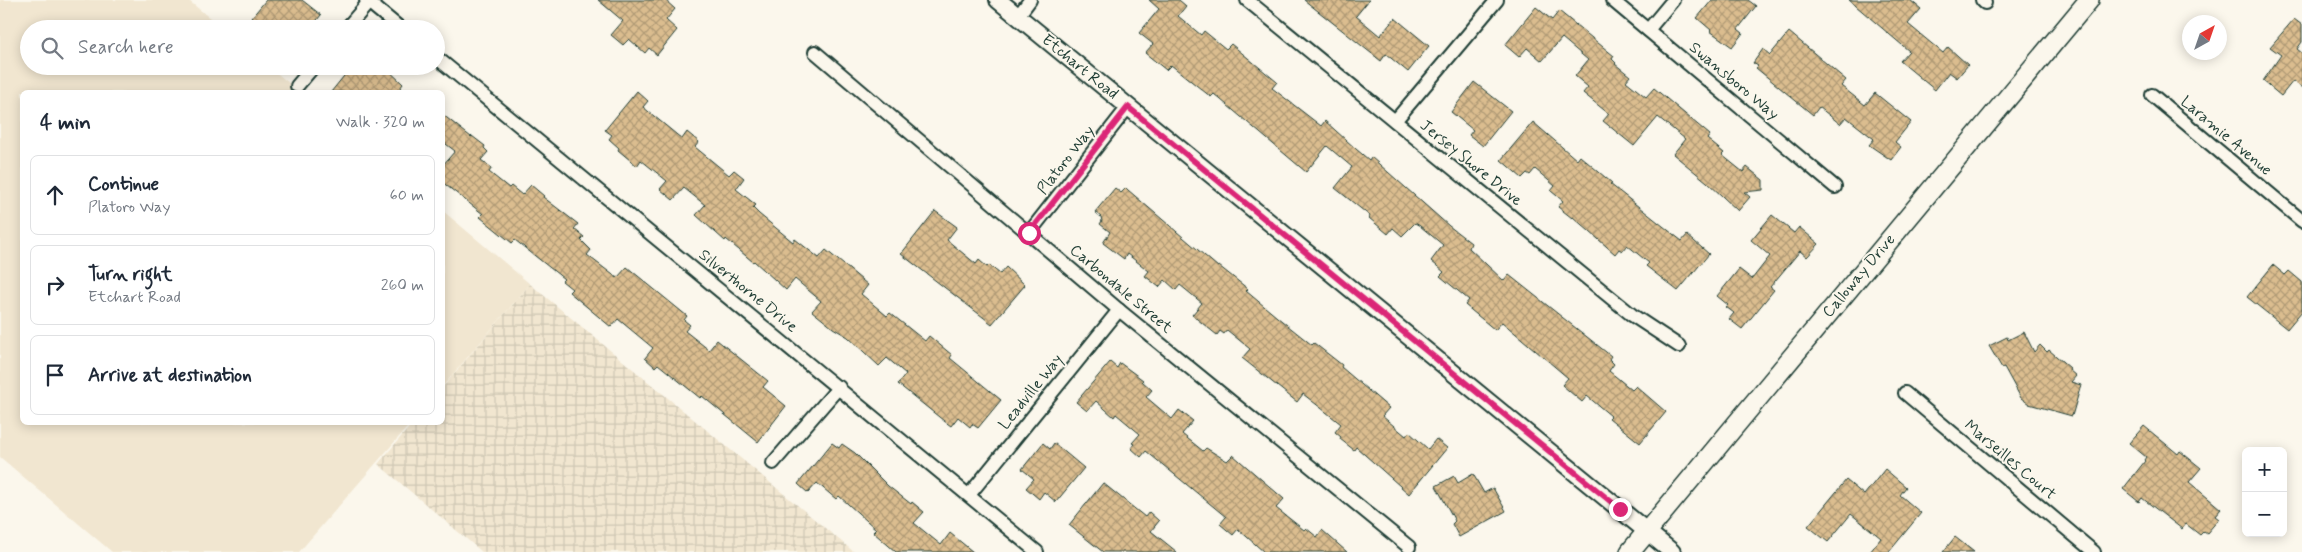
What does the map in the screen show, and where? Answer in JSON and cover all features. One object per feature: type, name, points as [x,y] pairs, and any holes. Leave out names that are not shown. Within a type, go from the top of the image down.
[{"type":"main road","name":"Calloway Drive","points":[[1630,552],[2090,0]]},
{"type":"street","name":"Etchart Road","points":[[998,0],[1672,552]]},
{"type":"street","points":[[1018,16],[1030,0]]},
{"type":"street","name":"Jersey Shore Drive","points":[[1247,0],[1632,315],[1679,346]]},
{"type":"street","points":[[1395,121],[1497,0]]},
{"type":"street","name":"Swansboro Way","points":[[1612,0],[1835,187]]},
{"type":"street","points":[[1648,30],[1673,0]]},
{"type":"street","points":[[353,20],[367,1],[390,20]]},
{"type":"street","name":"Carbondale Street","points":[[815,52],[1119,310],[1409,547]]},
{"type":"street","name":"Silverthorne Drive","points":[[445,65],[1038,552]]},
{"type":"street","points":[[297,86],[306,75]]},
{"type":"street","name":"Laramie Avenue","points":[[2152,95],[2302,221]]},
{"type":"street","name":"Platoro Way","points":[[1029,233],[1128,107]]},
{"type":"street","name":"Leadville Way","points":[[969,495],[1119,310]]},
{"type":"street","points":[[773,463],[839,387]]},
{"type":"street","name":"Marseilles Court","points":[[1905,393],[2094,552]]},
{"type":"shaded area","points":[[0,0],[188,0],[212,20],[20,20],[20,75],[279,75],[298,90],[20,90],[20,425],[409,425],[299,552],[112,552],[0,457]]},
{"type":"shaded area","points":[[445,213],[530,284],[445,384]]},
{"type":"shaded area","points":[[530,284],[854,552],[482,552],[378,464],[411,425],[445,425],[445,385]]},
{"type":"building","points":[[266,0],[302,0],[321,15],[317,20],[253,20],[251,18]]},
{"type":"building","points":[[598,0],[665,0],[675,9],[666,20],[677,30],[657,55],[649,48],[645,53],[629,39],[623,45],[611,35],[623,21]]},
{"type":"building","points":[[1149,0],[1179,0],[1186,6],[1178,16],[1201,35],[1204,31],[1226,49],[1231,44],[1277,82],[1272,88],[1321,126],[1325,121],[1369,160],[1371,157],[1471,243],[1469,248],[1504,281],[1509,275],[1611,356],[1609,359],[1614,364],[1609,371],[1632,390],[1636,386],[1666,412],[1640,443],[1609,418],[1611,416],[1587,396],[1582,402],[1562,385],[1568,378],[1502,322],[1495,330],[1465,305],[1469,300],[1440,276],[1444,272],[1431,261],[1443,245],[1415,223],[1402,236],[1393,228],[1388,234],[1369,218],[1370,216],[1335,188],[1352,167],[1327,146],[1306,172],[1214,94],[1211,97],[1171,65],[1166,70],[1145,53],[1153,44],[1139,33],[1159,9]]},
{"type":"building","points":[[1304,0],[1369,0],[1356,16],[1380,36],[1395,18],[1429,46],[1408,72],[1386,54],[1381,61]]},
{"type":"building","points":[[1712,0],[1748,0],[1756,6],[1738,29],[1743,33],[1732,47],[1710,31],[1697,18]]},
{"type":"building","points":[[1849,0],[1910,0],[1921,9],[1908,24],[1943,53],[1948,47],[1968,65],[1957,78],[1949,72],[1935,90],[1900,61],[1909,51]]},
{"type":"building","points":[[1536,7],[1552,20],[1559,11],[1614,56],[1612,59],[1615,64],[1630,76],[1626,81],[1646,97],[1654,88],[1710,135],[1707,139],[1724,153],[1722,155],[1743,172],[1747,167],[1763,180],[1763,190],[1744,192],[1750,197],[1738,211],[1673,154],[1685,139],[1658,117],[1634,146],[1603,121],[1609,114],[1583,93],[1588,87],[1575,76],[1588,60],[1562,38],[1542,61],[1527,48],[1519,57],[1505,45]]},
{"type":"building","points":[[2294,19],[2302,25],[2302,42],[2297,49],[2302,53],[2302,88],[2293,81],[2281,96],[2263,81],[2281,55],[2270,47]]},
{"type":"building","points":[[1789,32],[1846,80],[1841,86],[1865,105],[1875,93],[1911,122],[1895,142],[1901,147],[1891,160],[1869,145],[1874,139],[1846,117],[1840,124],[1819,107],[1813,115],[1756,68],[1758,66],[1753,63],[1763,49],[1770,55]]},
{"type":"building","points":[[345,75],[394,75],[403,84],[398,90],[333,90]]},
{"type":"building","points":[[1474,82],[1511,111],[1483,146],[1469,135],[1473,130],[1451,112]]},
{"type":"building","points":[[637,91],[648,101],[643,107],[682,139],[687,132],[699,142],[695,147],[729,175],[734,170],[744,178],[736,189],[756,205],[753,208],[759,214],[793,242],[795,239],[819,258],[826,250],[868,285],[861,294],[887,316],[890,313],[925,341],[929,336],[952,355],[950,358],[1001,400],[978,428],[972,424],[970,427],[958,417],[951,426],[944,421],[898,384],[906,374],[887,358],[879,366],[848,337],[812,311],[821,301],[795,279],[786,290],[754,261],[726,239],[725,241],[696,215],[705,205],[684,188],[673,200],[660,189],[667,181],[641,160],[637,166],[618,150],[619,148],[609,139],[612,135],[605,130]]},
{"type":"building","points":[[445,116],[485,146],[484,148],[488,152],[481,160],[492,168],[489,172],[509,188],[511,186],[522,195],[531,185],[543,197],[578,224],[574,229],[584,237],[581,240],[591,250],[587,255],[617,278],[627,267],[687,316],[684,320],[690,325],[685,331],[709,350],[717,340],[768,381],[763,387],[786,406],[758,442],[702,396],[700,398],[658,364],[655,367],[645,358],[653,348],[618,319],[611,327],[569,292],[572,289],[562,281],[564,279],[515,240],[512,243],[480,217],[483,214],[445,184],[445,163],[455,151],[445,143]]},
{"type":"building","points":[[1533,122],[1577,160],[1580,156],[1612,183],[1610,184],[1682,241],[1687,235],[1709,254],[1678,291],[1646,266],[1649,263],[1627,245],[1622,251],[1619,249],[1615,254],[1573,217],[1558,207],[1563,201],[1551,191],[1555,186],[1535,169],[1530,175],[1527,173],[1522,178],[1501,160]]},
{"type":"building","points":[[1115,188],[1121,193],[1126,188],[1218,267],[1248,289],[1246,291],[1277,317],[1312,345],[1314,343],[1342,365],[1341,367],[1389,408],[1382,416],[1406,436],[1409,432],[1428,449],[1436,439],[1447,448],[1409,494],[1356,447],[1354,450],[1340,439],[1341,437],[1335,432],[1341,424],[1303,394],[1297,402],[1242,358],[1250,349],[1227,330],[1224,334],[1220,331],[1217,335],[1192,315],[1202,303],[1180,285],[1176,290],[1165,280],[1159,287],[1145,276],[1149,271],[1127,254],[1124,259],[1103,243],[1110,232],[1100,224],[1102,221],[1101,217],[1095,212]]},
{"type":"building","points":[[935,211],[957,227],[947,240],[976,264],[979,260],[1000,274],[1006,267],[1025,285],[992,324],[901,254]]},
{"type":"building","points":[[1772,215],[1794,233],[1799,227],[1819,244],[1807,257],[1800,251],[1770,287],[1774,290],[1742,329],[1729,319],[1734,313],[1717,296],[1739,269],[1752,279],[1770,256],[1751,240]]},
{"type":"building","points":[[2273,265],[2285,275],[2289,271],[2302,282],[2302,311],[2287,329],[2247,297]]},
{"type":"building","points":[[2024,332],[2034,352],[2040,345],[2047,352],[2049,350],[2070,368],[2069,370],[2076,376],[2071,382],[2081,385],[2072,416],[2029,404],[2021,398],[2004,367],[2002,368],[1989,346],[2007,337],[2008,340]]},
{"type":"building","points":[[1110,362],[1117,368],[1120,363],[1143,380],[1152,390],[1146,397],[1172,419],[1179,410],[1193,421],[1182,434],[1203,451],[1206,448],[1227,461],[1233,455],[1284,499],[1276,508],[1304,530],[1306,528],[1317,537],[1322,530],[1347,552],[1264,552],[1238,529],[1233,535],[1220,524],[1226,517],[1146,451],[1141,457],[1131,448],[1134,444],[1132,443],[1140,434],[1116,414],[1114,417],[1096,401],[1087,411],[1076,402]]},
{"type":"building","points":[[2144,426],[2178,454],[2180,451],[2201,468],[2189,482],[2221,509],[2215,516],[2219,519],[2207,533],[2204,531],[2200,535],[2186,524],[2182,529],[2142,498],[2139,502],[2123,489],[2145,461],[2146,457],[2129,443]]},
{"type":"building","points":[[832,443],[839,448],[842,444],[855,453],[888,486],[924,512],[914,523],[941,545],[950,533],[973,552],[896,552],[873,532],[876,529],[839,496],[836,499],[817,483],[808,493],[798,484]]},
{"type":"building","points":[[1043,443],[1050,449],[1054,443],[1084,468],[1056,502],[1044,492],[1039,499],[1026,488],[1034,479],[1022,469]]},
{"type":"building","points":[[1885,469],[1906,487],[1900,495],[1921,513],[1889,552],[1870,552],[1881,538],[1851,514],[1828,542],[1808,526],[1846,480],[1864,495]]},
{"type":"building","points":[[1473,474],[1484,493],[1493,488],[1506,511],[1459,537],[1452,524],[1455,521],[1436,486],[1454,476],[1458,483]]},
{"type":"building","points":[[1103,483],[1145,517],[1149,512],[1159,521],[1151,531],[1177,552],[1103,552],[1069,525]]},
{"type":"building","points":[[1955,537],[1974,552],[1943,552]]},
{"type":"route","points":[[1029,233],[1128,107],[1620,509]]}]
